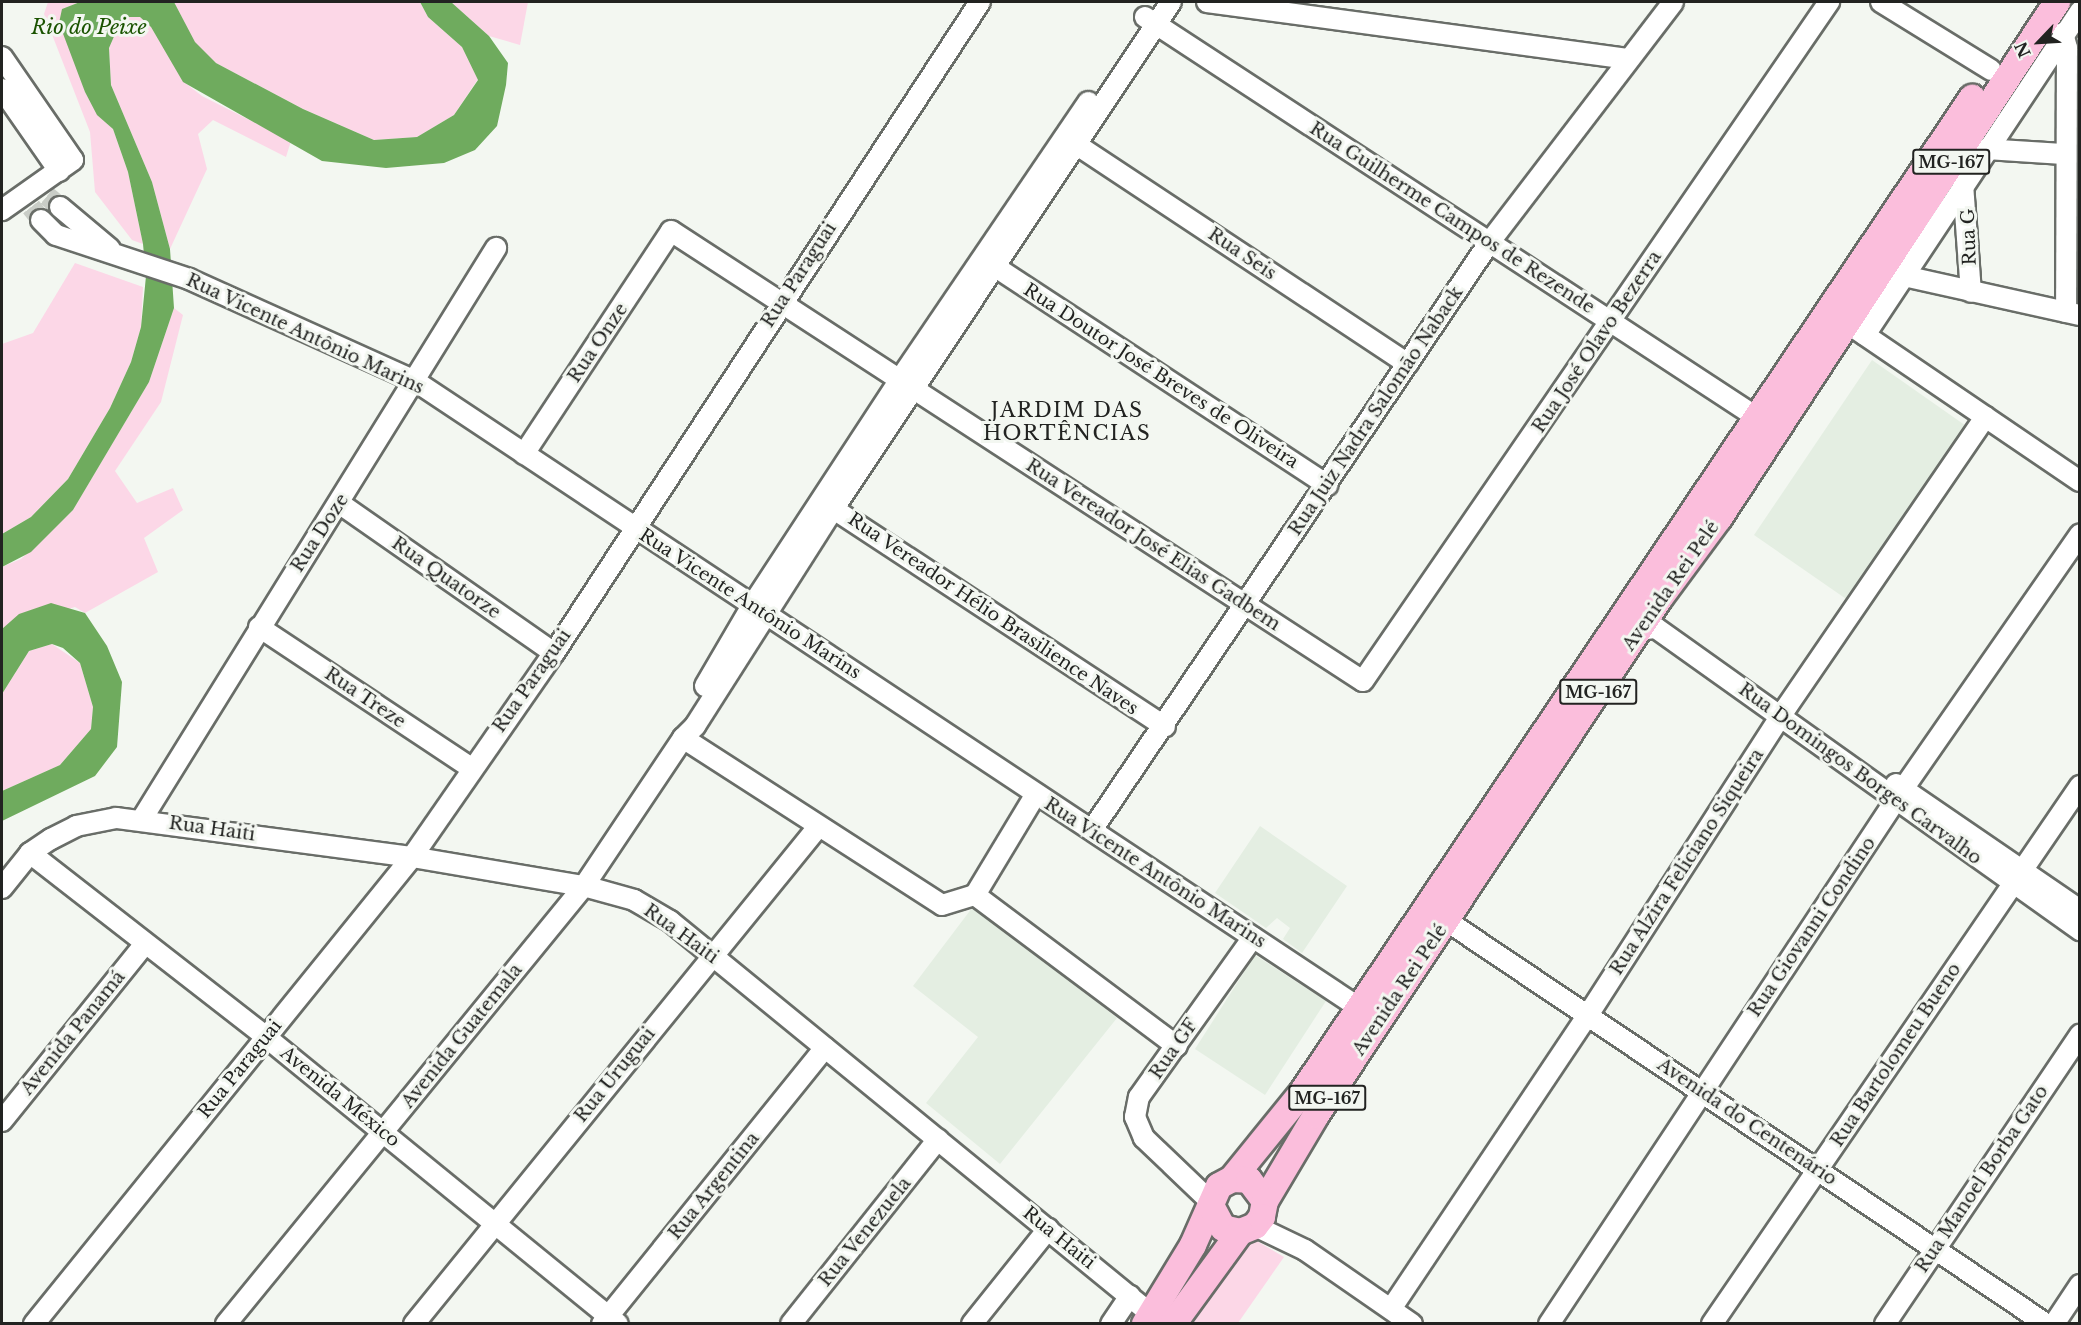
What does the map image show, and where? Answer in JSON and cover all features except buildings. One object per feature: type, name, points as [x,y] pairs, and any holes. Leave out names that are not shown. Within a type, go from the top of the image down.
[{"type":"main road","name":"Avenida Rei Pelé","points":[[1156,1320],[1218,1193],[1302,1093],[1758,418],[1846,322],[1991,70],[2036,2]]},
{"type":"main road","name":"Avenida Rei Pelé","points":[[1156,1320],[1256,1216],[1316,1115],[1659,599],[1719,518],[1878,271],[2057,2]]},
{"type":"main road","points":[[1249,1180],[1256,1216],[1223,1228],[1218,1193],[1249,1180]]},
{"type":"street","name":"Rua Paraguai","points":[[34,1323],[412,856],[471,768],[554,653],[980,2]]},
{"type":"street","points":[[907,383],[1152,14],[1171,2]]},
{"type":"street","points":[[1207,2],[1629,59]]},
{"type":"street","name":"Rua Juiz Nadra Salomão Naback","points":[[1092,830],[1165,727],[1489,243],[1674,2]]},
{"type":"street","name":"Rua José Olavo Bezerra","points":[[1363,681],[1829,2]]},
{"type":"street","points":[[1881,2],[1991,70]]},
{"type":"street","name":"Avenida Rei Pelé","points":[[1846,322],[1905,276],[1985,149],[2079,11]]},
{"type":"street","name":"Rua Guilherme Campos de Rezende","points":[[1152,14],[1489,243],[1758,418]]},
{"type":"street","points":[[1878,271],[2073,314],[2072,179],[2065,154],[2063,33]]},
{"type":"street","points":[[2,57],[66,166]]},
{"type":"street","points":[[2,90],[66,166]]},
{"type":"street","points":[[907,383],[994,266],[1070,140]]},
{"type":"street","name":"Rua Seis","points":[[1070,140],[1408,364]]},
{"type":"street","points":[[1985,149],[2065,154]]},
{"type":"street","points":[[2,210],[40,202],[66,166]]},
{"type":"street","name":"Rua G","points":[[1964,184],[1971,291]]},
{"type":"street","name":"Rua Vicente Antônio Marins","points":[[40,202],[56,235],[189,279],[415,381],[1359,1007]]},
{"type":"street","name":"Rua Vereador José Elias Gadbem","points":[[671,231],[1363,681]]},
{"type":"street","name":"Rua Onze","points":[[524,453],[671,231]]},
{"type":"street","name":"Rua Doze","points":[[142,819],[496,248]]},
{"type":"street","name":"Rua Doutor José Breves de Oliveira","points":[[994,266],[1328,485]]},
{"type":"street","points":[[1846,322],[2079,481]]},
{"type":"street","name":"Avenida Guatemala","points":[[226,1323],[584,886],[683,738],[695,726],[759,608],[907,383]]},
{"type":"street","name":"Rua Alzira Feliciano Siqueira","points":[[1391,1309],[1588,1015],[1783,713],[1986,417]]},
{"type":"street","name":"Rua Quatorze","points":[[339,504],[554,653]]},
{"type":"street","name":"Rua Vereador Hélio Brasilience Naves","points":[[827,504],[1165,727]]},
{"type":"street","name":"Rua Giovanni Condino","points":[[1549,1323],[1900,794],[2079,534]]},
{"type":"street","name":"Rua Domingos Borges Carvalho","points":[[1659,599],[1665,619],[1783,713]]},
{"type":"street","name":"Rua Treze","points":[[259,627],[471,768]]},
{"type":"street","name":"Rua Domingos Borges Carvalho","points":[[1639,630],[1656,628],[1783,713],[2018,877],[2079,930]]},
{"type":"street","points":[[683,738],[942,905],[975,895],[1036,794]]},
{"type":"street","name":"Rua Bartolomeu Bueno","points":[[1712,1323],[2079,786]]},
{"type":"street","name":"Rua Haiti","points":[[30,853],[76,826],[116,818],[142,819],[412,856],[584,886],[634,900],[670,921],[1130,1296],[1156,1320]]},
{"type":"street","name":"Rua Uruguai","points":[[414,1323],[818,827]]},
{"type":"street","points":[[2,888],[30,853]]},
{"type":"street","name":"Avenida México","points":[[30,853],[266,1037],[495,1224],[609,1321]]},
{"type":"street","name":"Rua Domingos Borges Carvalho","points":[[2018,877],[2079,910]]},
{"type":"street","points":[[975,895],[1177,1046]]},
{"type":"street","name":"Avenida do Centenário","points":[[1447,921],[2046,1323]]},
{"type":"street","name":"Rua GF","points":[[1218,1193],[1170,1161],[1144,1138],[1135,1117],[1139,1097],[1253,937]]},
{"type":"street","name":"Avenida Panamá","points":[[2,1121],[145,944]]},
{"type":"street","name":"Rua Manoel Borba Gato","points":[[1885,1323],[2079,1035]]},
{"type":"street","name":"Rua Argentina","points":[[609,1321],[825,1048]]},
{"type":"street","name":"Rua Venezuela","points":[[791,1323],[938,1139]]},
{"type":"street","points":[[1256,1216],[1412,1323]]},
{"type":"street","points":[[972,1323],[1048,1229]]},
{"type":"street","points":[[2054,1323],[2079,1285]]},
{"type":"street","points":[[1111,1323],[1130,1296]]},
{"type":"shaded area","points":[[48,2],[80,2],[62,9],[85,92],[98,115],[113,129],[128,172],[143,244],[132,240],[95,192],[90,132],[44,14]]},
{"type":"shaded area","points":[[174,2],[420,2],[428,17],[462,47],[478,79],[454,115],[417,137],[374,140],[303,109],[216,63],[195,43]]},
{"type":"shaded area","points":[[451,2],[528,2],[520,45],[489,36]]},
{"type":"shaded area","points":[[128,17],[140,17],[151,27],[184,82],[202,96],[291,141],[286,157],[213,120],[198,134],[207,169],[170,249],[152,182],[111,85],[109,48],[119,25]]},
{"type":"shaded area","points":[[75,263],[143,287],[141,327],[131,362],[110,408],[68,479],[31,517],[2,534],[2,344],[33,333]]},
{"type":"shaded area","points":[[174,308],[183,315],[161,402],[115,471],[137,503],[173,488],[183,510],[144,538],[158,572],[85,613],[75,607],[2,629],[2,567],[21,559],[73,510],[149,382]]},
{"type":"shaded area","points":[[1872,360],[1969,428],[1852,603],[1754,535]]},
{"type":"shaded area","points":[[52,644],[80,663],[93,707],[91,729],[60,765],[2,791],[2,694],[29,651]]},
{"type":"shaded area","points":[[1260,826],[1347,886],[1302,953],[1283,939],[1290,928],[1277,918],[1266,928],[1215,893]]},
{"type":"shaded area","points":[[975,904],[1117,1018],[1000,1164],[926,1103],[978,1037],[913,986]]},
{"type":"shaded area","points":[[1255,955],[1326,1001],[1265,1095],[1195,1049]]},
{"type":"shaded area","points":[[1255,1240],[1284,1257],[1238,1323],[1190,1324],[1246,1245]]},
{"type":"water","name":"Rio do Peixe","points":[[80,2],[174,2],[195,42],[216,63],[303,109],[374,140],[417,137],[454,115],[478,80],[462,47],[428,17],[420,2],[451,2],[489,36],[508,63],[506,85],[497,126],[475,150],[444,163],[386,168],[322,161],[183,82],[151,27],[140,17],[128,17],[119,25],[109,48],[111,85],[152,182],[170,249],[174,308],[149,382],[73,510],[31,552],[2,567],[2,534],[31,517],[68,479],[110,408],[131,362],[141,327],[146,276],[143,244],[128,172],[113,129],[97,115],[85,92],[59,23],[62,9]]},
{"type":"water","points":[[51,603],[85,613],[107,646],[122,682],[117,747],[95,776],[2,821],[2,791],[60,765],[91,729],[93,707],[80,663],[63,648],[52,644],[29,651],[2,694],[2,629],[19,614]]},
{"type":"tunnel","points":[[47,196],[60,207]]},
{"type":"tunnel","points":[[31,207],[41,220]]},
{"type":"district","name":"JARDIM DAS HORTÊNCIAS","points":[[1067,422]]}]
